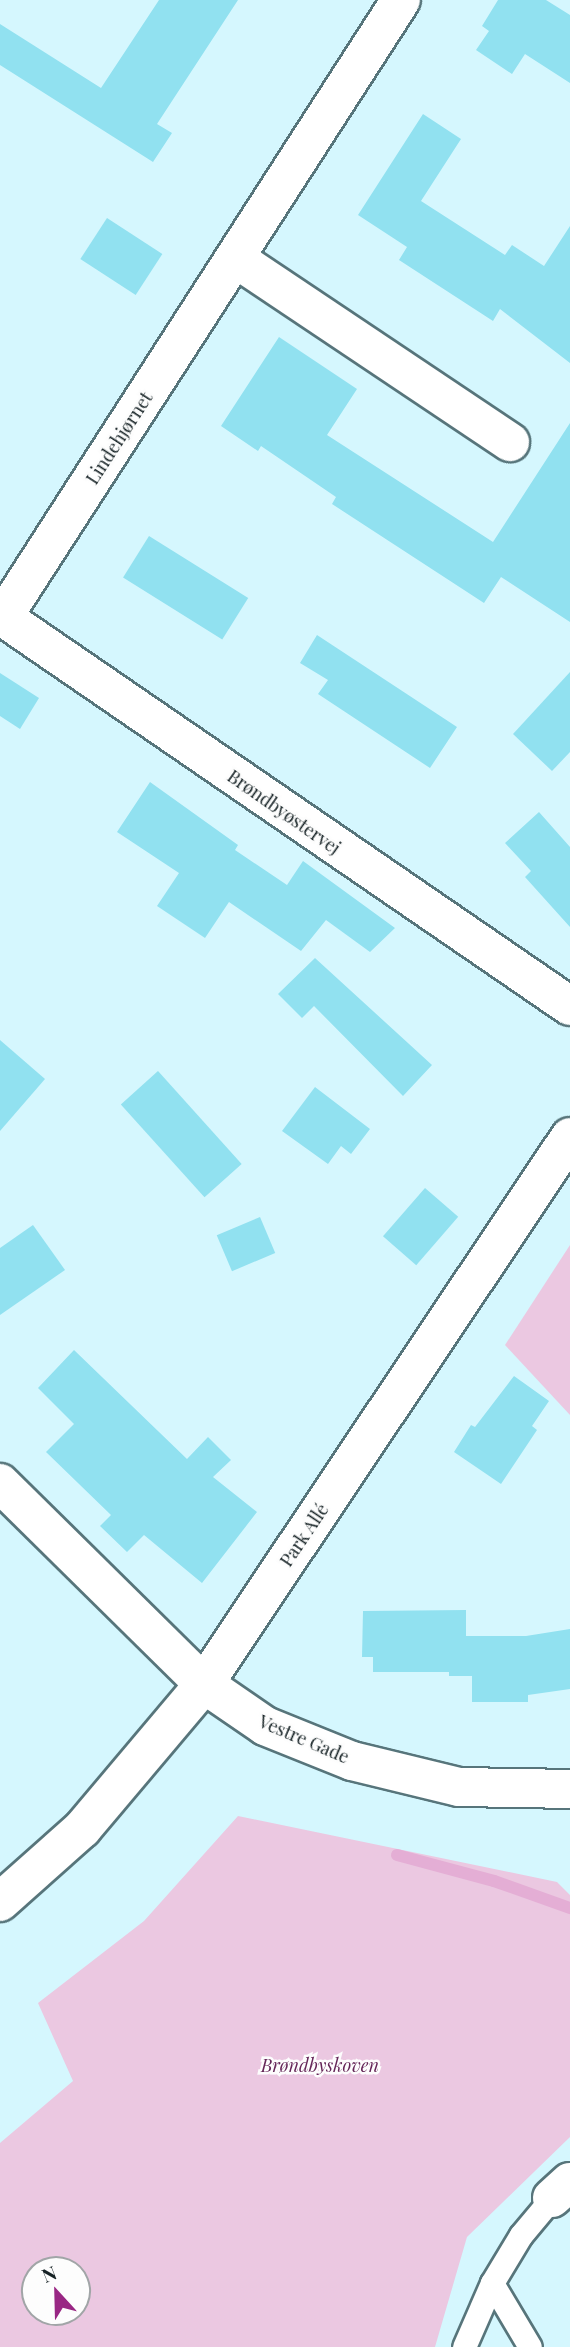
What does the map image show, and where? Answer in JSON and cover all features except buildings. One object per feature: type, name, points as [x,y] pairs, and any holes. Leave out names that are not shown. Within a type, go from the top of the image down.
[{"type":"street","name":"Lindehjørnet","points":[[1,616],[401,0]]},
{"type":"street","points":[[235,258],[510,442]]},
{"type":"street","name":"Brøndbyøstervej","points":[[1,616],[570,1006]]},
{"type":"street","name":"Park Allé","points":[[0,1902],[82,1829],[204,1684],[570,1138]]},
{"type":"street","name":"Vestre Gade","points":[[0,1483],[204,1684],[265,1726],[352,1761],[459,1787],[570,1789]]},
{"type":"lane","points":[[464,2347],[492,2283],[520,2235],[561,2190]]},
{"type":"lane","points":[[492,2283],[530,2347]]},
{"type":"green space","points":[[570,1245],[570,1415],[505,1345]]},
{"type":"green space","name":"Brøndbyskoven","points":[[238,1816],[557,1882],[570,1895],[570,2137],[467,2237],[435,2347],[0,2347],[0,2143],[73,2081],[38,2003],[144,1921]]},
{"type":"waterway","points":[[397,1855],[494,1881],[570,1908]]}]
